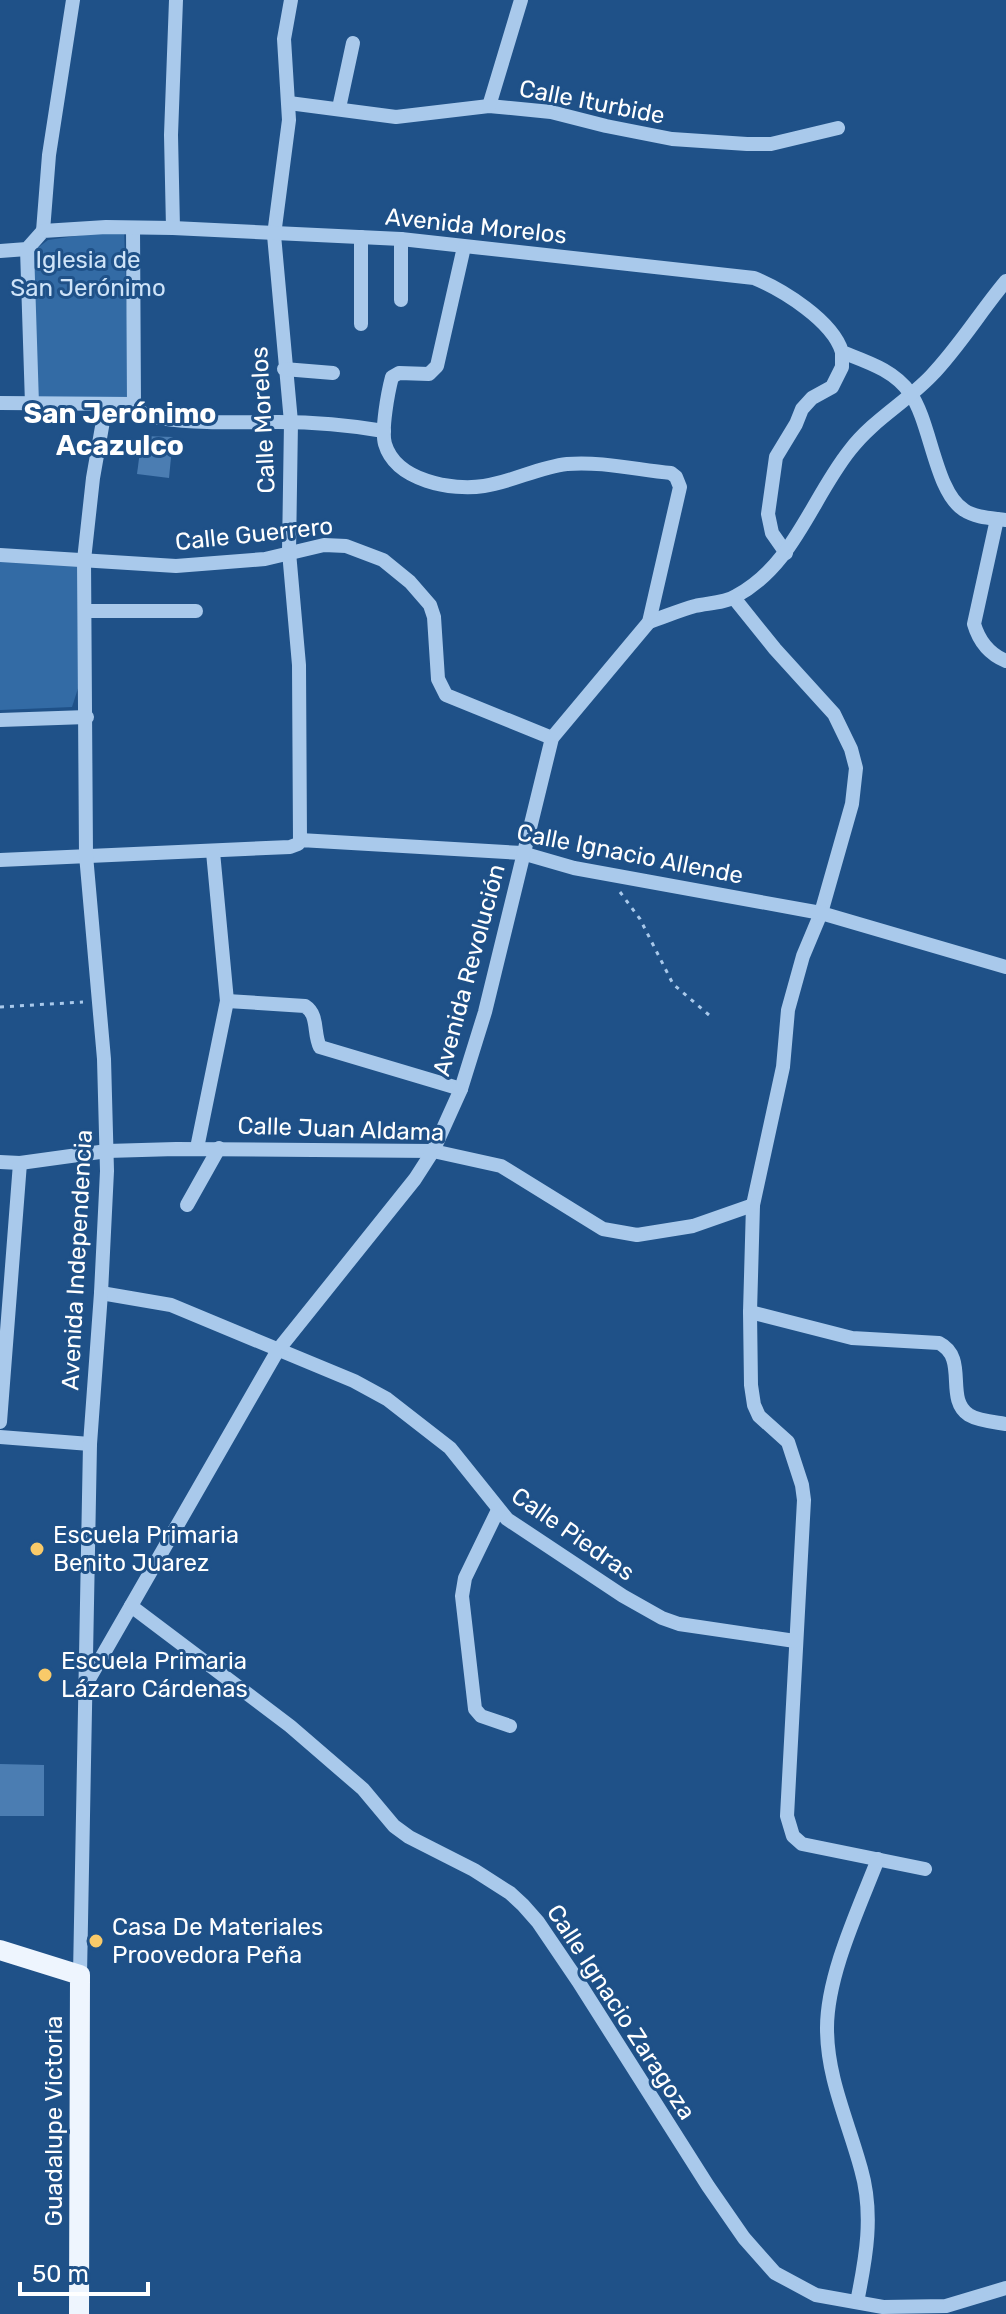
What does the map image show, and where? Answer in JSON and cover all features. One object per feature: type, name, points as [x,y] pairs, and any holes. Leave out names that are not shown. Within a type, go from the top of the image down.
[{"type":"main road","points":[[0,1950],[80,1975]]},
{"type":"main road","name":"Guadalupe Victoria","points":[[79,2314],[80,1975]]},
{"type":"street","points":[[30,404],[27,249],[43,231],[49,155],[73,0]]},
{"type":"street","points":[[173,228],[171,135],[176,0]]},
{"type":"street","name":"Calle Morelos","points":[[291,0],[284,39],[289,103],[274,235],[291,422],[289,552],[299,665],[300,840]]},
{"type":"street","points":[[489,106],[521,0]]},
{"type":"street","points":[[339,108],[353,43]]},
{"type":"street","name":"Calle Iturbide","points":[[289,103],[396,117],[489,106],[551,112],[672,139],[718,143],[771,144],[838,128]]},
{"type":"street","points":[[133,228],[134,404],[143,414],[204,422],[291,422],[384,431],[391,381],[395,374],[429,374],[437,366],[464,247]]},
{"type":"street","name":"Avenida Morelos","points":[[43,231],[173,228],[401,239],[754,278],[822,321],[839,341],[842,352]]},
{"type":"street","points":[[361,237],[361,324]]},
{"type":"street","points":[[401,239],[401,300]]},
{"type":"street","points":[[0,251],[27,249]]},
{"type":"street","points":[[649,622],[691,607],[734,598],[775,567],[826,481],[851,447],[873,423],[911,394],[948,356],[1006,281]]},
{"type":"street","points":[[786,553],[772,533],[768,514],[776,457],[802,409],[812,398],[832,387],[842,367],[842,352],[890,373],[911,394],[947,490],[958,505],[977,516],[1002,519],[974,624],[977,636],[986,647],[1006,661]]},
{"type":"street","points":[[284,369],[333,373]]},
{"type":"street","points":[[0,403],[134,404]]},
{"type":"street","name":"Avenida Independencia","points":[[80,1975],[90,1444],[107,1151],[104,1059],[86,855],[84,560],[96,452],[106,404]]},
{"type":"street","name":"Avenida Revolución","points":[[85,1686],[278,1350],[415,1179],[433,1151],[461,1089],[485,1012],[552,738],[649,622],[680,487],[671,473],[567,464],[489,486],[468,489],[438,485],[395,462],[383,440],[384,431]]},
{"type":"street","name":"Calle Guerrero","points":[[0,555],[176,566],[251,560],[324,545],[346,546],[383,560],[410,582],[430,605],[434,617],[438,679],[446,695],[552,738]]},
{"type":"street","points":[[734,598],[834,714],[851,749],[856,768],[852,804],[821,913],[803,956],[788,1010],[783,1067],[753,1205],[751,1385],[756,1411],[788,1442],[802,1485],[804,1530],[787,1816],[793,1836],[802,1844],[925,1869]]},
{"type":"street","points":[[86,611],[196,611]]},
{"type":"street","points":[[0,720],[87,717]]},
{"type":"street","name":"Calle Ignacio Allende","points":[[0,860],[290,847],[300,840],[522,853],[574,868],[821,913],[1006,967]]},
{"type":"street","points":[[197,1148],[227,1001],[213,852]]},
{"type":"street","points":[[227,1001],[305,1006],[313,1014],[320,1047],[461,1089]]},
{"type":"street","name":"Calle Juan Aldama","points":[[0,1162],[20,1163],[107,1151],[197,1148],[433,1151],[501,1166],[603,1229],[618,1233],[656,1234],[693,1226],[753,1205]]},
{"type":"street","points":[[187,1205],[219,1148]]},
{"type":"street","points":[[0,1422],[20,1163]]},
{"type":"street","name":"Calle Piedras","points":[[101,1293],[171,1305],[354,1381],[387,1399],[450,1448],[498,1510],[623,1596],[662,1618],[679,1624],[795,1641]]},
{"type":"street","points":[[750,1312],[852,1338],[939,1343],[947,1347],[955,1361],[961,1405],[966,1413],[974,1418],[1006,1424]]},
{"type":"street","points":[[0,1437],[90,1444]]},
{"type":"street","points":[[498,1510],[465,1578],[463,1615],[475,1709],[481,1716],[510,1726]]},
{"type":"street","name":"Calle Ignacio Zaragoza","points":[[131,1606],[290,1726],[363,1789],[394,1826],[409,1837],[474,1870],[523,1905],[578,1981],[744,2238],[775,2273],[816,2295],[883,2307],[946,2306],[1006,2288]]},
{"type":"street","points":[[857,2302],[869,2238],[867,2215],[862,2173],[833,2086],[827,2028],[828,2005],[848,1937],[878,1859]]},
{"type":"path","points":[[617,890],[640,919],[673,984],[709,1015]]},
{"type":"path","points":[[0,1007],[99,1001]]},
{"type":"green space","name":"Iglesia de San Jerónimo","points":[[124,229],[130,398],[35,403],[32,252],[48,240]]},
{"type":"green space","points":[[0,560],[80,562],[82,676],[72,707],[0,710]]},
{"type":"building","points":[[142,436],[173,437],[169,478],[137,474]]},
{"type":"building","points":[[0,1764],[44,1765],[44,1816],[0,1816]]},
{"type":"place","name":"Escuela Primaria Benito Juarez","points":[[37,1549]]},
{"type":"place","name":"Escuela Primaria Lázaro Cárdenas","points":[[45,1675]]},
{"type":"place","name":"Casa De Materiales Proovedora Peña","points":[[96,1941]]},
{"type":"district","name":"San Jerónimo Acazulco","points":[[120,429]]}]
